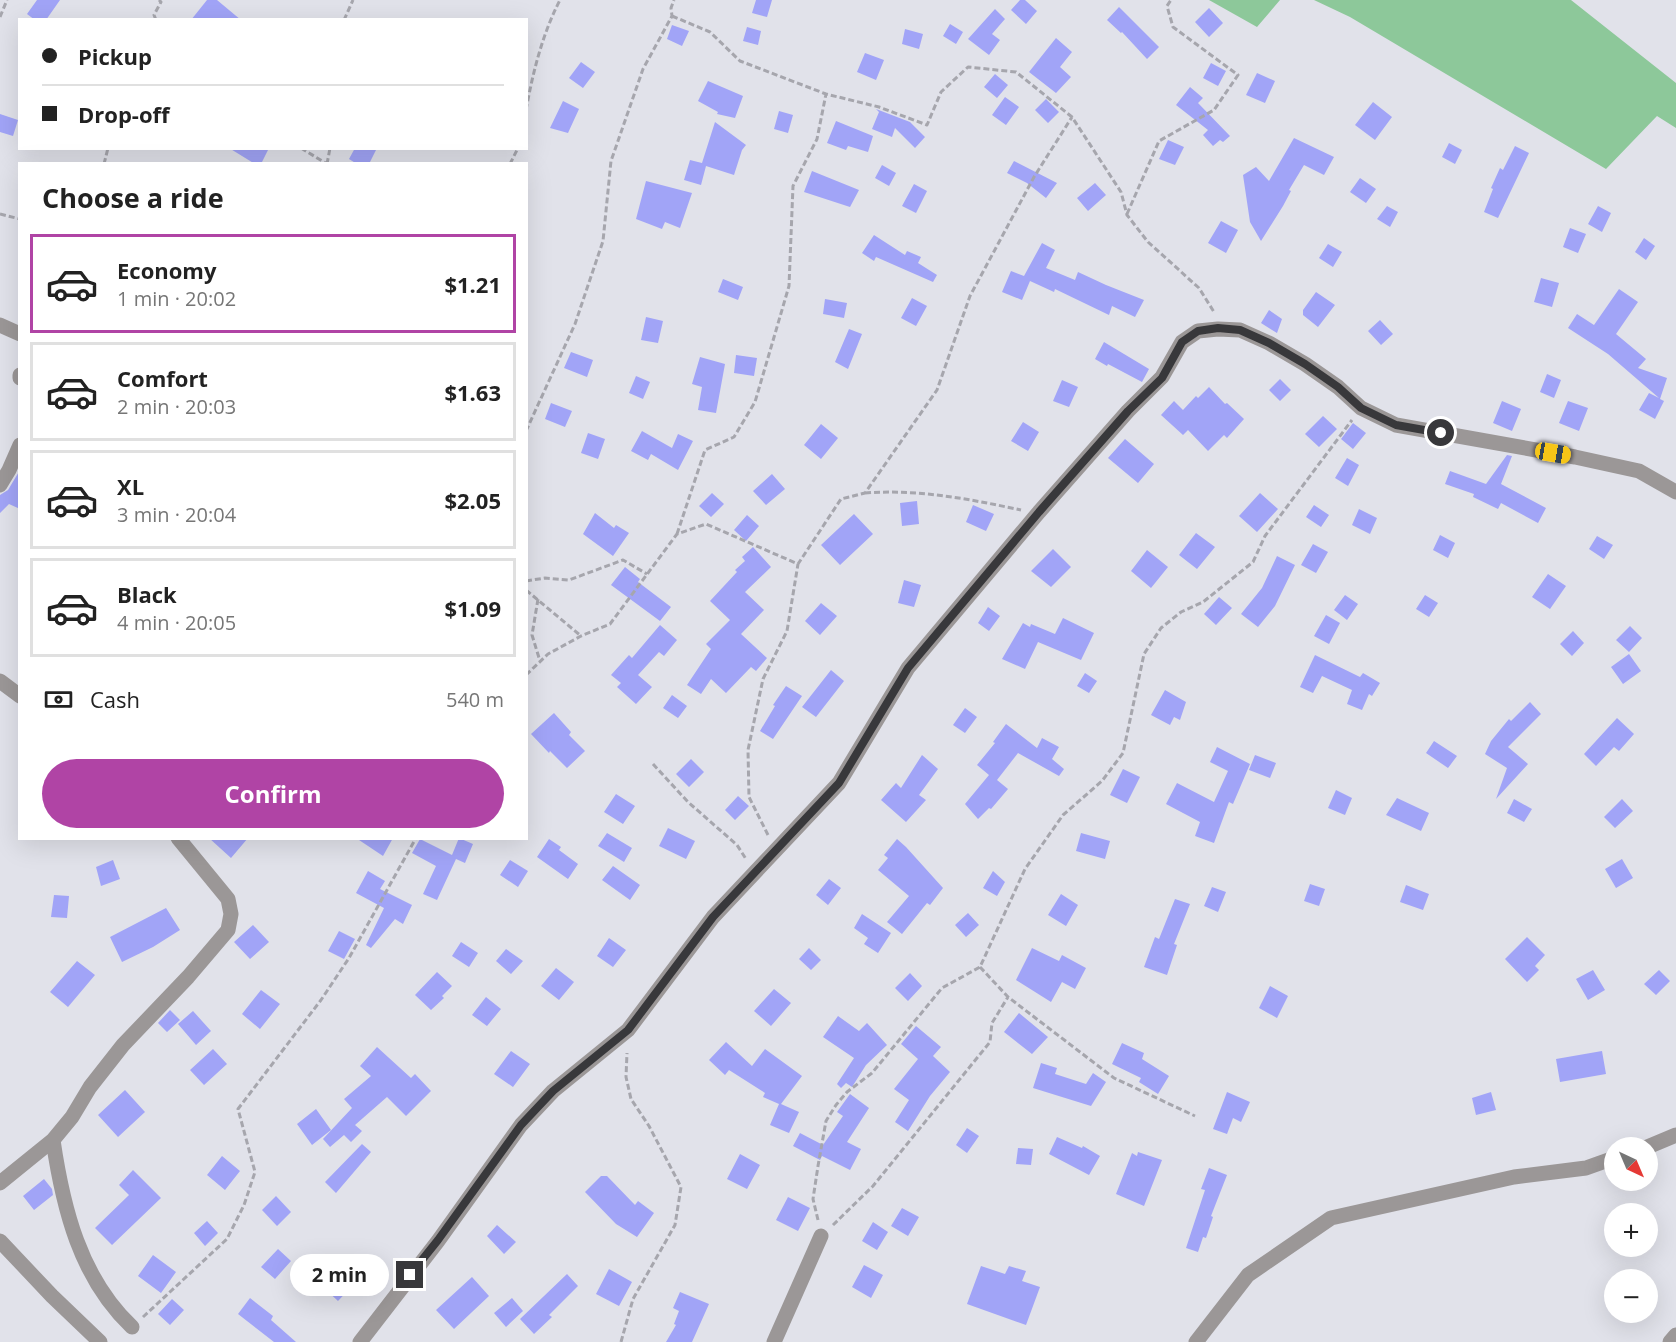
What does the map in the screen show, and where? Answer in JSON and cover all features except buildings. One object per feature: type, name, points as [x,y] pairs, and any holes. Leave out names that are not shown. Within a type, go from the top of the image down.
[{"type":"street","points":[[0,325],[18,333]]},
{"type":"street","points":[[360,1342],[438,1240],[521,1125],[553,1091],[628,1030],[713,917],[839,783],[908,668],[1039,512],[1128,411],[1162,378],[1182,342],[1198,331],[1218,328],[1240,330],[1278,348],[1338,387],[1361,408],[1396,425],[1575,457],[1639,471],[1676,492]]},
{"type":"street","points":[[0,485],[18,450]]},
{"type":"street","points":[[0,681],[18,694]]},
{"type":"street","points":[[0,1183],[53,1140],[123,1045],[188,977],[228,930],[231,914],[228,899],[180,840]]},
{"type":"street","points":[[1658,1143],[1676,1135]]},
{"type":"street","points":[[53,1140],[62,1192],[76,1240],[118,1314],[132,1327]]},
{"type":"street","points":[[1196,1342],[1248,1275],[1330,1218],[1514,1177],[1586,1168],[1604,1162]]},
{"type":"street","points":[[774,1342],[821,1236]]},
{"type":"street","points":[[0,1241],[100,1342]]},
{"type":"street","points":[[1670,1342],[1676,1335]]},
{"type":"path","points":[[0,17],[8,0]]},
{"type":"path","points":[[155,18],[154,15],[161,2],[159,0]]},
{"type":"path","points":[[345,18],[353,0]]},
{"type":"path","points":[[528,99],[547,25],[560,0]]},
{"type":"path","points":[[528,427],[574,324],[603,241],[611,161],[643,69],[672,16],[671,8],[675,0]]},
{"type":"path","points":[[1127,215],[1159,141],[1214,110],[1238,75],[1173,27],[1167,6],[1171,0]]},
{"type":"path","points":[[672,16],[710,32],[740,61],[826,94],[879,107],[927,125],[941,92],[968,67],[1016,72],[1072,117],[1121,192],[1127,215],[1148,242],[1199,288],[1218,319],[1218,328]]},
{"type":"path","points":[[528,673],[548,654],[581,636],[610,624],[677,534],[705,450],[734,437],[755,402],[789,286],[792,186],[817,139],[826,94]]},
{"type":"path","points":[[866,493],[937,390],[970,296],[1034,177],[1072,117]]},
{"type":"path","points":[[303,150],[324,162]]},
{"type":"path","points":[[0,214],[18,218]]},
{"type":"path","points":[[821,1236],[813,1199],[826,1121],[847,1092],[872,1073],[942,988],[980,967],[1025,869],[1062,815],[1102,781],[1123,753],[1144,654],[1161,628],[1181,612],[1203,602],[1253,562],[1265,536],[1361,408]]},
{"type":"path","points":[[775,850],[749,797],[748,750],[763,679],[787,631],[798,564],[841,499],[866,493],[892,491],[958,496],[1039,512]]},
{"type":"path","points":[[677,534],[706,524],[798,564]]},
{"type":"path","points":[[528,581],[545,578],[570,580],[623,560],[647,574]]},
{"type":"path","points":[[528,592],[581,636]]},
{"type":"path","points":[[538,599],[532,635],[540,661]]},
{"type":"path","points":[[653,764],[688,802],[737,845],[754,874]]},
{"type":"path","points":[[132,1327],[227,1239],[244,1206],[255,1172],[238,1109],[321,1000],[349,958],[415,840]]},
{"type":"path","points":[[980,967],[1008,997],[1114,1078],[1195,1116]]},
{"type":"path","points":[[821,1236],[873,1186],[990,1042],[992,1023],[1008,997]]},
{"type":"path","points":[[621,1342],[633,1299],[675,1225],[681,1187],[649,1126],[631,1099],[626,1077],[628,1030]]},
{"type":"green space","points":[[1209,0],[1280,0],[1257,27]]},
{"type":"green space","points":[[1314,0],[1571,0],[1676,83],[1676,128],[1657,116],[1606,169],[1350,17]]},
{"type":"route","points":[[410,1275],[521,1125],[553,1091],[628,1030],[669,972],[713,917],[839,783],[908,668],[1039,512],[1128,411],[1162,378],[1182,342],[1198,331],[1218,328],[1240,330],[1269,343],[1305,364],[1338,387],[1361,408],[1396,425],[1441,433]]}]
